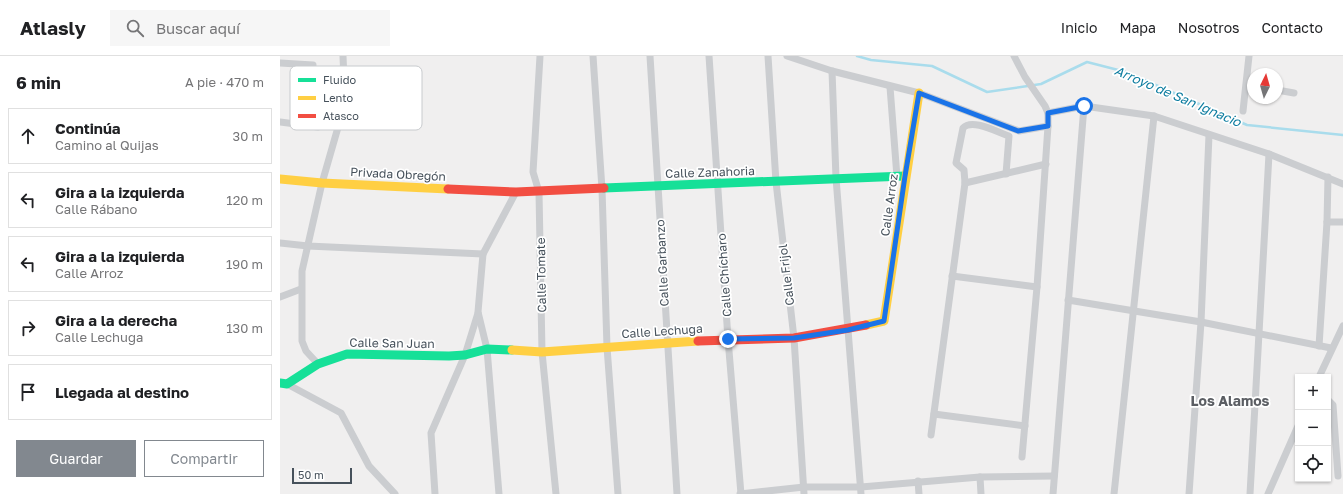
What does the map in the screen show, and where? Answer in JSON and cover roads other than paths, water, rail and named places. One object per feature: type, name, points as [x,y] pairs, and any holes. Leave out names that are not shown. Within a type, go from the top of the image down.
[{"type":"street","points":[[343,56],[343,66]]},
{"type":"street","name":"Calle Tomate","points":[[540,56],[532,172],[539,192],[542,352],[556,494]]},
{"type":"street","points":[[593,56],[602,189],[607,346],[618,494]]},
{"type":"street","name":"Calle Garbanzo","points":[[650,56],[677,494]]},
{"type":"street","name":"Calle Chícharo","points":[[709,56],[728,339],[741,494]]},
{"type":"street","name":"Calle Frijol","points":[[768,56],[776,182],[794,338],[804,491]]},
{"type":"street","points":[[787,56],[832,71],[890,87],[919,93],[1018,131],[1048,126]]},
{"type":"street","points":[[1014,56],[1025,77],[1045,106],[1048,113],[1046,164],[1037,287],[1022,457]]},
{"type":"street","points":[[1249,56],[1249,68]]},
{"type":"street","points":[[280,62],[314,65]]},
{"type":"street","points":[[832,71],[836,178],[861,490]]},
{"type":"street","name":"Calle Arroz","points":[[890,87],[901,176]]},
{"type":"street","points":[[1283,91],[1294,94]]},
{"type":"street","name":"Calle Arroz","points":[[884,321],[901,176],[919,93]]},
{"type":"street","points":[[1243,111],[1247,93]]},
{"type":"street","points":[[1048,113],[1084,106],[1154,116],[1269,154],[1343,184]]},
{"type":"street","points":[[1053,494],[1084,106]]},
{"type":"street","points":[[1114,494],[1154,116]]},
{"type":"street","points":[[280,122],[290,123]]},
{"type":"street","points":[[931,435],[965,183],[964,170],[956,163],[963,128],[966,125],[972,124],[1009,136],[1006,174]]},
{"type":"street","points":[[318,364],[306,351],[302,341],[302,270],[322,182],[337,130]]},
{"type":"street","points":[[1190,494],[1201,322],[1209,135]]},
{"type":"street","points":[[1250,494],[1269,154]]},
{"type":"street","points":[[965,183],[1046,164]]},
{"type":"street","name":"Calle Zanahoria","points":[[516,192],[717,185],[901,176]]},
{"type":"street","points":[[1319,346],[1327,222],[1328,177]]},
{"type":"street","name":"Privada Obregón","points":[[280,179],[516,192]]},
{"type":"street","points":[[435,494],[431,433],[465,355],[478,312],[483,254],[516,192]]},
{"type":"street","points":[[1327,222],[1343,222]]},
{"type":"street","points":[[280,243],[308,246],[483,254]]},
{"type":"street","points":[[952,276],[1037,287]]},
{"type":"street","points":[[280,297],[301,289]]},
{"type":"street","points":[[1068,300],[1201,322],[1331,348]]},
{"type":"street","points":[[478,312],[487,349],[499,494]]},
{"type":"street","name":"Calle Lechuga","points":[[465,355],[487,349],[542,352],[607,346],[667,344],[728,339],[794,338],[848,330],[884,321]]},
{"type":"street","points":[[1320,374],[1331,348],[1343,326]]},
{"type":"street","name":"Calle San Juan","points":[[283,384],[318,364],[347,354],[465,355]]},
{"type":"street","points":[[283,384],[341,413],[370,466],[394,494]]},
{"type":"street","points":[[1331,403],[1333,405],[1338,476]]},
{"type":"street","points":[[934,414],[1025,426]]},
{"type":"street","points":[[1268,494],[1295,433]]},
{"type":"street","points":[[741,494],[861,490],[918,482],[980,477],[1054,476]]},
{"type":"street","points":[[980,477],[981,494]]},
{"type":"street","points":[[918,482],[919,494]]},
{"type":"waterway","name":"Arroyo de San Ignacio","points":[[857,56],[871,60],[932,66],[987,92],[1041,84],[1087,62],[1126,72],[1247,125],[1343,135]]},
{"type":"district","name":"Los Alamos","points":[[1230,400]]}]
